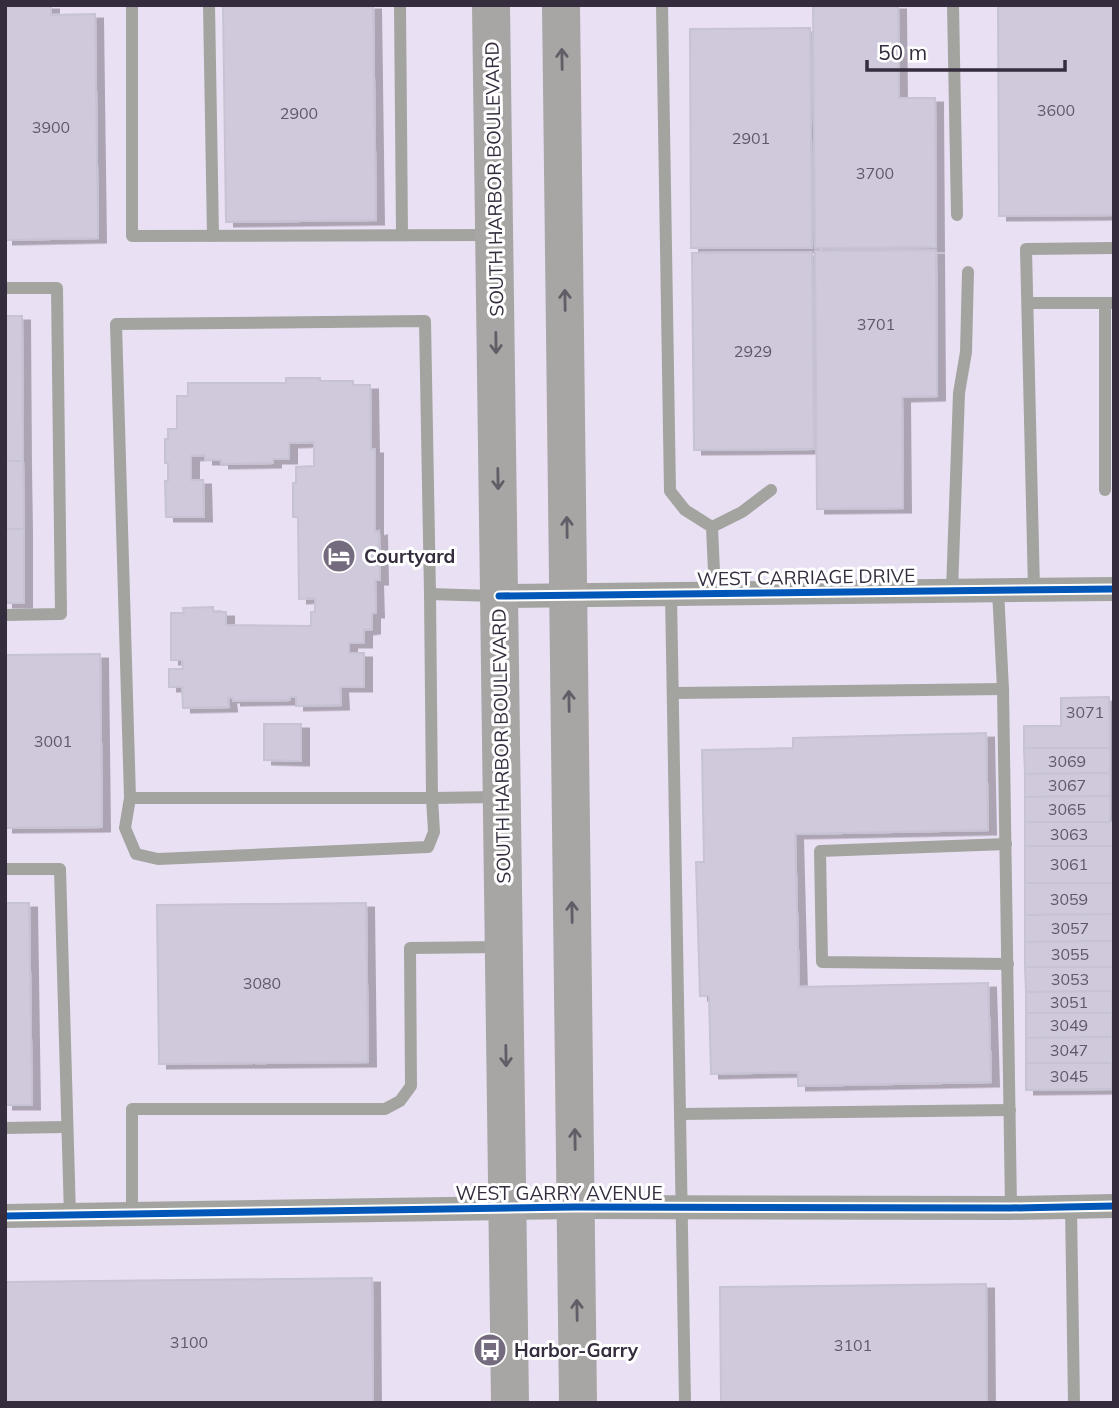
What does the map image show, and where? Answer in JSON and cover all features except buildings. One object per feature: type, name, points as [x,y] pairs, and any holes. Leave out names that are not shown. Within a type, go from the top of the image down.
[{"type":"main road","name":"SOUTH HARBOR BOULEVARD","points":[[491,5],[510,1403]]},
{"type":"main road","points":[[561,5],[578,1403]]},
{"type":"street","name":"WEST CARRIAGE DRIVE","points":[[499,596],[1114,589]]},
{"type":"street","name":"WEST GARRY AVENUE","points":[[5,1216],[508,1208],[1114,1206]]},
{"type":"lane","points":[[132,5],[132,236],[495,235]]},
{"type":"lane","points":[[209,5],[213,236]]},
{"type":"lane","points":[[400,5],[402,235]]},
{"type":"lane","points":[[662,5],[670,491],[685,510],[712,527]]},
{"type":"lane","points":[[953,5],[957,215]]},
{"type":"lane","points":[[1034,590],[1026,249],[1114,247]]},
{"type":"lane","points":[[952,590],[959,393],[966,352],[968,272]]},
{"type":"lane","points":[[5,288],[57,288],[61,614],[5,615]]},
{"type":"lane","points":[[1028,303],[1109,303],[1105,491]]},
{"type":"lane","points":[[425,321],[430,594],[434,832],[428,847],[158,859],[136,853],[125,828],[130,798],[116,324],[425,321]]},
{"type":"lane","points":[[712,527],[742,512],[771,490]]},
{"type":"lane","points":[[712,527],[715,594]]},
{"type":"lane","points":[[998,590],[1003,689],[1011,1208]]},
{"type":"lane","points":[[430,594],[499,596]]},
{"type":"lane","points":[[671,594],[685,1403]]},
{"type":"lane","points":[[674,693],[1003,689]]},
{"type":"lane","points":[[130,798],[502,797]]},
{"type":"lane","points":[[1006,844],[820,851],[822,962],[1008,964]]},
{"type":"lane","points":[[5,869],[60,869],[70,1215]]},
{"type":"lane","points":[[132,1214],[132,1109],[385,1109],[401,1101],[411,1086],[410,948],[504,947]]},
{"type":"lane","points":[[681,1114],[1010,1110]]},
{"type":"lane","points":[[5,1128],[67,1127]]},
{"type":"lane","points":[[1071,1207],[1074,1403]]},
{"type":"cycle path","points":[[499,596],[1114,589]]},
{"type":"cycle path","points":[[5,1216],[575,1207],[1114,1206]]},
{"type":"place","name":"Courtyard","points":[[339,556]]},
{"type":"place","name":"Harbor-Garry","points":[[490,1350]]}]
